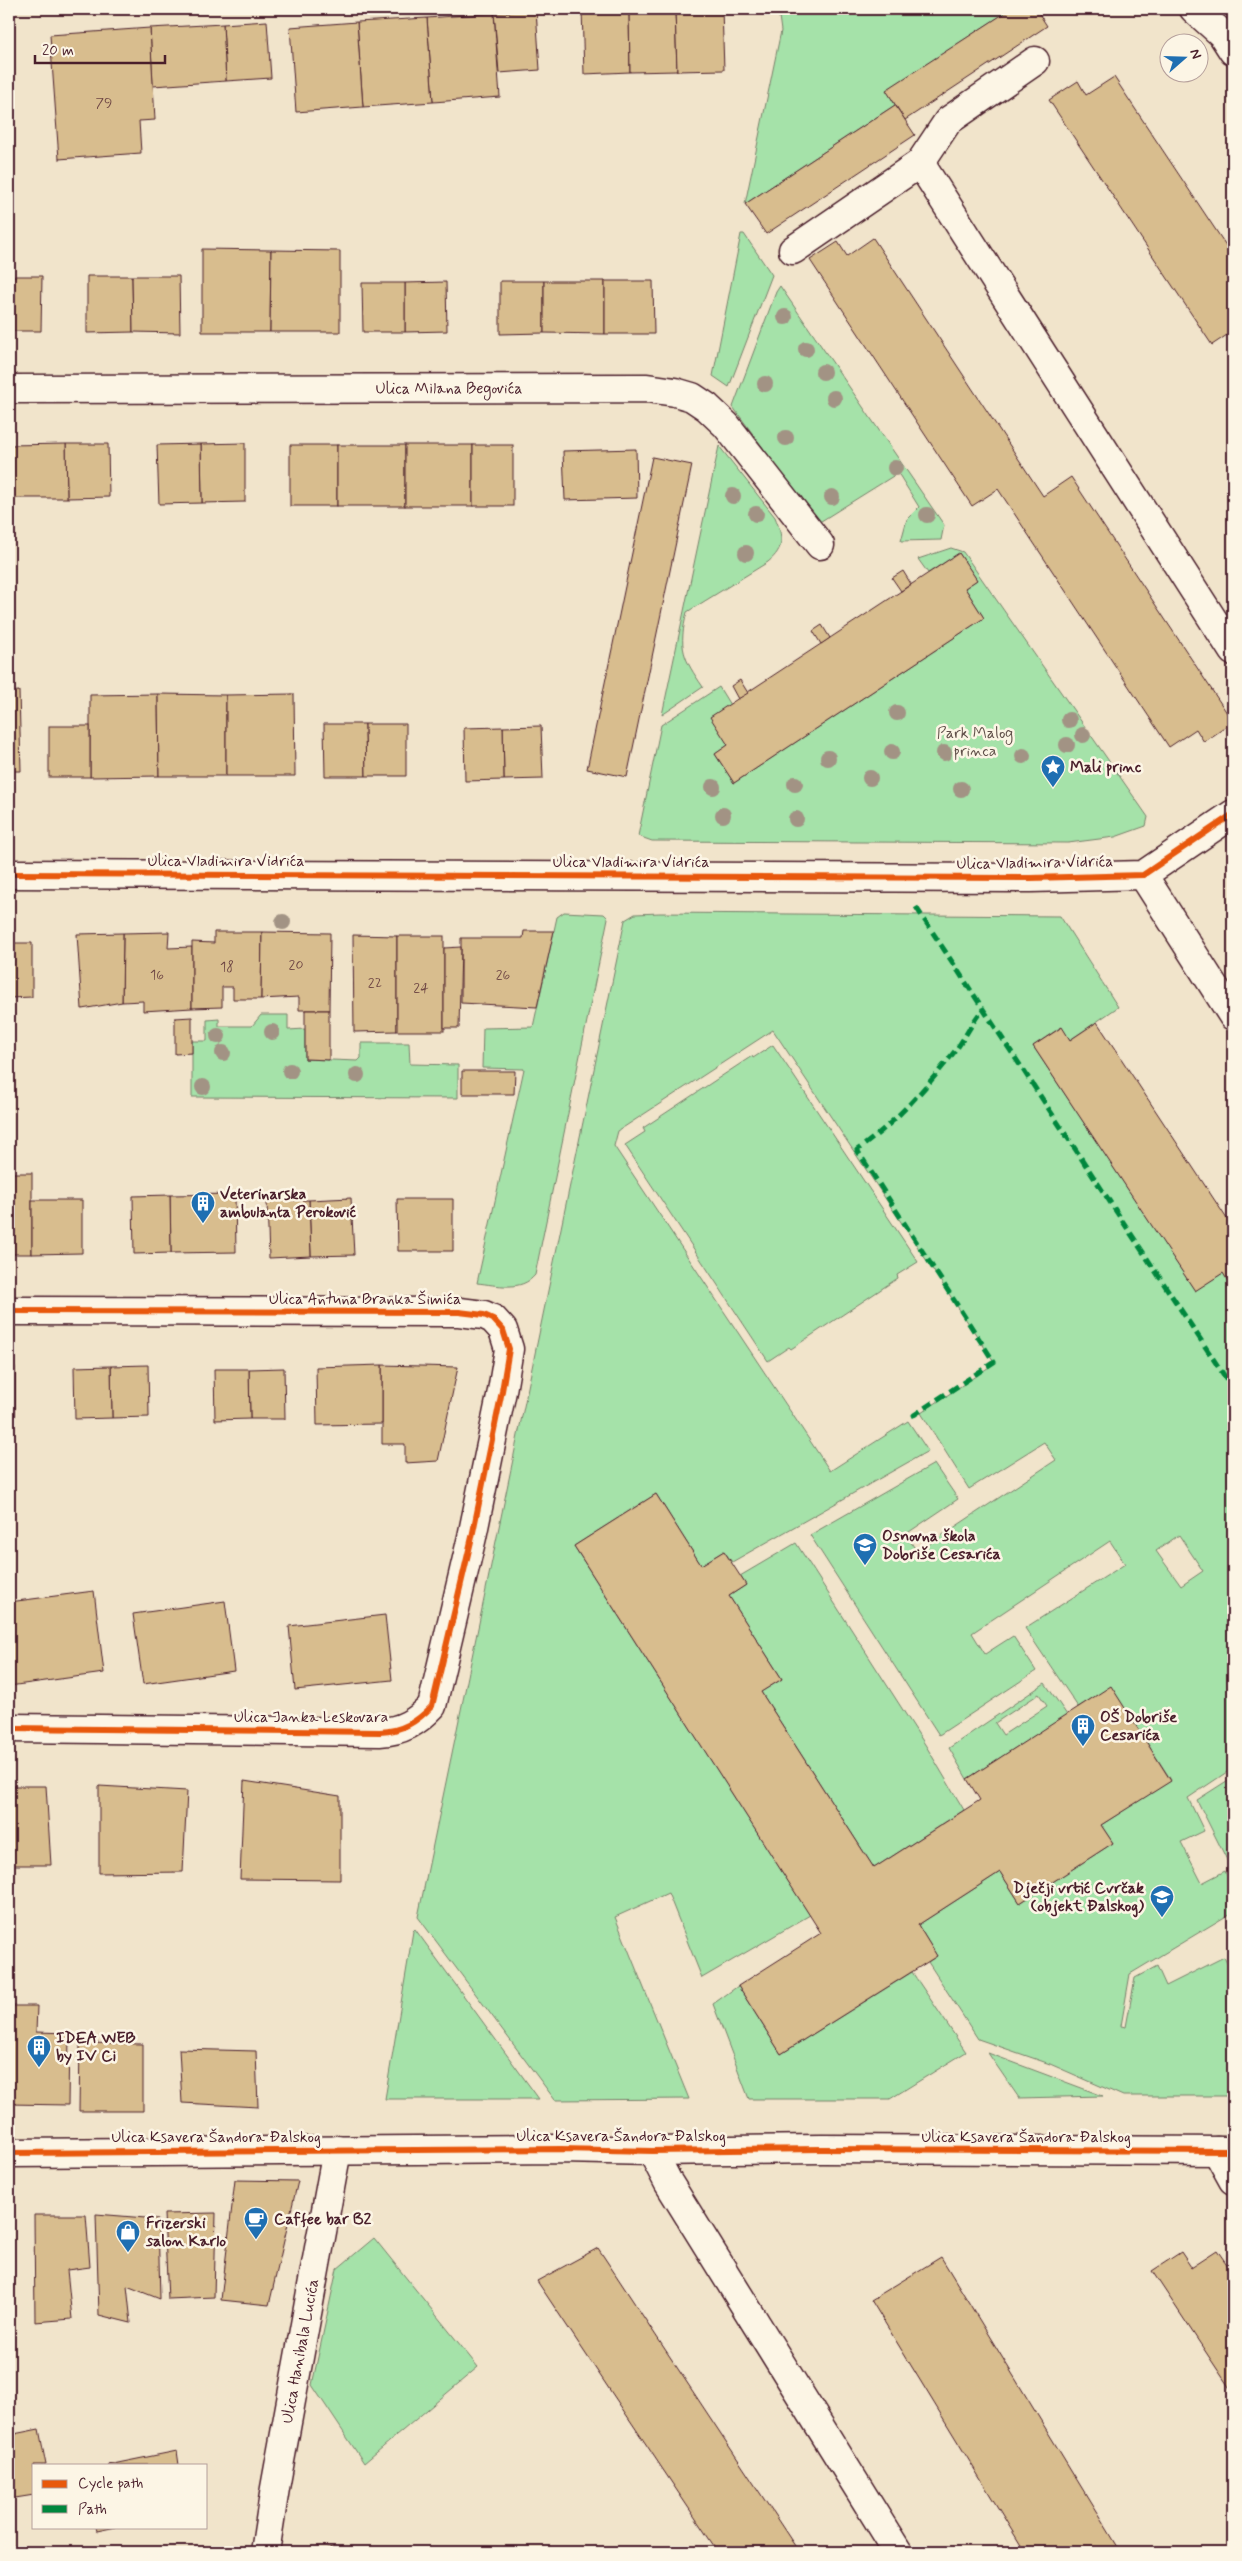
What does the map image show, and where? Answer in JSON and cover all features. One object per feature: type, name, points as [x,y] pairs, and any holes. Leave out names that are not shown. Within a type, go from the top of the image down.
[{"type":"street","points":[[1194,9],[1222,34],[1233,50]]},
{"type":"street","points":[[793,250],[920,163],[948,121],[1035,61]]},
{"type":"street","points":[[920,163],[1233,651]]},
{"type":"street","name":"Ulica Milana Begovića","points":[[9,389],[647,388],[675,392],[692,398],[707,407],[726,425],[820,545]]},
{"type":"street","points":[[1233,814],[1143,875],[1233,1016]]},
{"type":"street","name":"Ulica Vladimira Vidrića","points":[[9,874],[1031,878],[1143,875]]},
{"type":"street","name":"Ulica Antuna Branka Šimića","points":[[9,1311],[459,1312],[484,1315],[493,1319],[503,1330],[509,1349],[472,1537]]},
{"type":"street","name":"Ulica Janka Leskovara","points":[[9,1728],[397,1731],[421,1718],[432,1706],[472,1537]]},
{"type":"street","name":"Ulica Ksavera Šandora Đalskog","points":[[9,2153],[561,2149],[652,2151],[1225,2151]]},
{"type":"street","name":"Ulica Hanibala Lucića","points":[[265,2552],[337,2150]]},
{"type":"street","points":[[652,2151],[668,2182],[898,2552]]},
{"type":"street","points":[[1225,2151],[1233,2180]]},
{"type":"green space","points":[[778,9],[1011,9],[887,90],[895,105],[745,204],[781,31]]},
{"type":"green space","points":[[741,234],[744,234],[772,275],[729,387],[713,376]]},
{"type":"green space","points":[[780,286],[944,525],[941,540],[901,541],[907,519],[919,507],[898,473],[818,523],[733,407],[776,292]]},
{"type":"green space","points":[[719,446],[775,517],[781,536],[780,547],[774,557],[768,562],[687,612],[683,635],[684,652],[703,687],[662,715]]},
{"type":"green space","name":"Park Malog princa","points":[[951,548],[963,552],[1148,817],[1146,826],[1115,837],[1068,843],[652,841],[638,836],[661,725],[719,687],[730,705],[728,745],[715,754],[734,783],[984,618],[965,588],[977,580],[959,553],[928,573],[918,559]]},
{"type":"green space","points":[[564,912],[604,914],[608,918],[535,1275],[523,1284],[516,1286],[477,1283],[524,1069],[482,1068],[483,1028],[533,1027],[557,917]]},
{"type":"green space","name":"Osnovna škola Dobriše Cesarića","points":[[635,914],[1060,916],[1118,1007],[1070,1040],[1061,1027],[1033,1046],[1195,1290],[1223,1273],[1233,1289],[1233,1768],[1188,1798],[1204,1831],[1181,1842],[1202,1883],[1225,1871],[1233,1888],[1233,1912],[1130,1974],[1121,2026],[1126,2027],[1135,1978],[1157,1966],[1166,1986],[1224,1957],[1233,1976],[1233,2096],[1123,2096],[1050,2064],[978,2039],[928,1962],[937,1956],[918,1925],[1000,1872],[1020,1903],[1113,1843],[1101,1825],[1171,1780],[1111,1687],[1078,1707],[1025,1628],[1125,1564],[1110,1541],[972,1633],[985,1654],[1013,1636],[1036,1671],[939,1735],[810,1535],[934,1464],[958,1499],[906,1534],[917,1552],[1056,1460],[1044,1442],[969,1489],[921,1413],[995,1363],[773,1030],[618,1131],[614,1146],[830,1471],[908,1421],[928,1451],[732,1562],[724,1551],[701,1565],[656,1494],[574,1546],[810,1915],[702,1978],[668,1893],[615,1917],[689,2099],[555,2100],[418,1917],[625,920]],"holes":[[[1179,1535],[1203,1571],[1181,1586],[1156,1551]]]},
{"type":"green space","points":[[261,1015],[288,1015],[288,1030],[305,1029],[305,1059],[358,1061],[361,1058],[361,1043],[409,1043],[410,1064],[458,1065],[458,1098],[192,1097],[192,1041],[207,1041],[207,1020],[219,1019],[219,1026],[252,1026]]},
{"type":"green space","points":[[773,1045],[918,1262],[897,1275],[898,1278],[791,1349],[789,1347],[768,1361],[625,1145],[645,1132],[643,1128],[752,1056],[753,1058]]},
{"type":"green space","points":[[796,1543],[926,1746],[964,1810],[874,1868],[761,1692],[782,1679],[729,1596],[746,1585],[740,1576]]},
{"type":"green space","points":[[1045,1683],[1067,1715],[967,1779],[949,1748]],"holes":[[[1039,1694],[1047,1706],[1003,1735],[995,1723]]]},
{"type":"green space","points":[[1233,1777],[1233,1872],[1197,1800]]},
{"type":"green space","points":[[415,1929],[539,2099],[385,2099],[413,1931]]},
{"type":"green space","points":[[912,1972],[966,2052],[890,2099],[749,2099],[713,2004],[738,1986],[781,2054]]},
{"type":"green space","points":[[988,2053],[1103,2096],[1019,2098]]},
{"type":"green space","points":[[374,2238],[478,2367],[364,2463],[312,2385],[337,2269]]},
{"type":"building","points":[[582,9],[629,9],[630,72],[584,74]]},
{"type":"building","points":[[629,9],[675,9],[677,71],[630,72]]},
{"type":"building","points":[[675,9],[722,9],[724,70],[677,71]]},
{"type":"building","points":[[1011,9],[1036,9],[1047,26],[905,120],[886,90]]},
{"type":"building","points":[[536,10],[540,70],[499,73],[494,13]]},
{"type":"building","points":[[494,13],[500,97],[433,102],[427,18]]},
{"type":"building","points":[[427,18],[433,102],[363,107],[357,22]]},
{"type":"building","points":[[267,21],[271,78],[226,81],[223,24]]},
{"type":"building","points":[[357,22],[363,107],[296,112],[290,27]]},
{"type":"building","points":[[223,24],[226,81],[153,86],[150,28]]},
{"type":"building","points":[[150,28],[155,120],[139,121],[141,153],[59,159],[50,35]]},
{"type":"building","points":[[1114,77],[1233,256],[1233,331],[1212,345],[1049,100],[1078,81],[1086,95]]},
{"type":"building","points":[[895,105],[915,135],[766,234],[745,204]]},
{"type":"building","points":[[873,238],[1043,496],[1071,477],[1233,722],[1204,742],[1196,729],[1169,747],[998,489],[972,506],[810,260],[838,242],[847,256]]},
{"type":"building","points":[[202,249],[271,250],[270,332],[202,332]]},
{"type":"building","points":[[271,250],[340,251],[340,332],[270,332]]},
{"type":"building","points":[[9,276],[42,276],[41,331],[9,331]]},
{"type":"building","points":[[87,276],[132,276],[133,332],[87,333]]},
{"type":"building","points":[[132,276],[179,276],[180,333],[133,332]]},
{"type":"building","points":[[500,281],[544,281],[544,333],[500,334]]},
{"type":"building","points":[[544,281],[605,281],[605,334],[544,333]]},
{"type":"building","points":[[605,281],[653,281],[654,334],[605,334]]},
{"type":"building","points":[[446,282],[447,331],[405,332],[405,283]]},
{"type":"building","points":[[362,283],[405,283],[405,332],[363,332]]},
{"type":"building","points":[[245,443],[245,502],[202,503],[201,444]]},
{"type":"building","points":[[66,444],[108,444],[109,497],[67,498]]},
{"type":"building","points":[[66,444],[67,498],[9,498],[9,445]]},
{"type":"building","points":[[201,444],[202,503],[159,504],[157,445]]},
{"type":"building","points":[[290,445],[337,445],[337,506],[290,506]]},
{"type":"building","points":[[337,445],[405,445],[405,506],[337,506]]},
{"type":"building","points":[[405,445],[473,445],[473,506],[405,506]]},
{"type":"building","points":[[473,445],[513,445],[513,506],[473,506]]},
{"type":"building","points":[[636,449],[637,498],[565,500],[563,451]]},
{"type":"building","points":[[652,457],[692,465],[627,777],[587,769]]},
{"type":"building","points":[[959,553],[977,580],[965,588],[984,618],[734,783],[715,754],[728,745],[710,717]]},
{"type":"building","points":[[903,571],[911,584],[901,591],[892,578]]},
{"type":"building","points":[[822,625],[830,638],[821,644],[813,631]]},
{"type":"building","points":[[740,680],[748,693],[738,699],[731,686]]},
{"type":"building","points":[[19,691],[21,771],[9,771],[9,692]]},
{"type":"building","points":[[158,694],[159,776],[90,777],[90,695]]},
{"type":"building","points":[[158,694],[226,695],[226,776],[159,776]]},
{"type":"building","points":[[294,694],[295,776],[226,776],[226,695]]},
{"type":"building","points":[[324,724],[365,724],[366,776],[325,776]]},
{"type":"building","points":[[365,724],[406,724],[406,776],[366,776]]},
{"type":"building","points":[[49,726],[90,726],[90,777],[49,777]]},
{"type":"building","points":[[541,726],[543,779],[504,780],[503,727]]},
{"type":"building","points":[[503,727],[504,780],[465,781],[464,728]]},
{"type":"building","points":[[524,931],[554,931],[537,1007],[461,1003],[461,938],[523,938]]},
{"type":"building","points":[[169,932],[168,948],[192,947],[192,1008],[143,1011],[143,1001],[122,1002],[123,933]]},
{"type":"building","points":[[214,932],[262,932],[261,999],[233,999],[233,987],[222,987],[222,1007],[192,1008],[192,942],[214,943]]},
{"type":"building","points":[[262,932],[330,933],[329,1010],[299,1010],[299,997],[261,999]]},
{"type":"building","points":[[123,933],[122,1002],[82,1009],[77,934]]},
{"type":"building","points":[[353,935],[397,936],[397,1031],[354,1032]]},
{"type":"building","points":[[397,936],[444,936],[444,1031],[397,1031]]},
{"type":"building","points":[[9,943],[32,943],[32,997],[9,998]]},
{"type":"building","points":[[461,947],[459,1028],[444,1028],[444,948]]},
{"type":"building","points":[[305,1010],[329,1010],[329,1060],[305,1059]]},
{"type":"building","points":[[192,1017],[192,1053],[175,1054],[175,1018]]},
{"type":"building","points":[[1097,1022],[1233,1228],[1233,1289],[1223,1273],[1195,1291],[1033,1046],[1062,1027],[1070,1040]]},
{"type":"building","points":[[462,1071],[515,1071],[514,1094],[462,1094]]},
{"type":"building","points":[[9,1173],[32,1173],[32,1254],[9,1254]]},
{"type":"building","name":"Veterinarska ambulanta Peroković","points":[[235,1194],[236,1252],[171,1253],[170,1195]]},
{"type":"building","points":[[170,1195],[171,1253],[134,1254],[133,1196]]},
{"type":"building","points":[[351,1198],[354,1255],[311,1256],[309,1200]]},
{"type":"building","points":[[397,1199],[453,1199],[453,1251],[398,1251]]},
{"type":"building","points":[[32,1200],[82,1200],[82,1253],[32,1254]]},
{"type":"building","points":[[309,1200],[311,1256],[269,1258],[267,1201]]},
{"type":"building","points":[[148,1365],[149,1417],[112,1418],[111,1366]]},
{"type":"building","points":[[382,1365],[458,1367],[438,1461],[405,1463],[405,1444],[382,1444]]},
{"type":"building","points":[[382,1365],[382,1424],[317,1425],[316,1367]]},
{"type":"building","points":[[111,1366],[112,1418],[75,1419],[74,1367]]},
{"type":"building","points":[[9,1367],[15,1367],[15,1420],[9,1420]]},
{"type":"building","points":[[284,1368],[285,1419],[250,1419],[249,1369]]},
{"type":"building","points":[[214,1369],[249,1369],[250,1419],[215,1420]]},
{"type":"building","name":"OŠ Dobriše Cesarića","points":[[656,1494],[701,1565],[724,1551],[746,1585],[729,1596],[782,1679],[761,1692],[874,1868],[980,1800],[967,1779],[1111,1686],[1171,1781],[1101,1825],[1113,1843],[1020,1903],[1000,1872],[918,1925],[937,1956],[781,2054],[738,1986],[821,1933],[574,1546]]},
{"type":"building","points":[[94,1591],[104,1673],[9,1686],[9,1602]]},
{"type":"building","points":[[225,1601],[234,1671],[143,1684],[133,1614]]},
{"type":"building","points":[[385,1615],[392,1680],[295,1690],[289,1626]]},
{"type":"building","points":[[244,1781],[340,1796],[340,1880],[240,1879]]},
{"type":"building","points":[[9,1786],[46,1786],[51,1865],[9,1865]]},
{"type":"building","points":[[99,1786],[187,1791],[183,1872],[99,1873]]},
{"type":"building","name":"IDEA WEB by IV Ci","points":[[9,2006],[37,2006],[36,2032],[69,2033],[68,2105],[9,2104]]},
{"type":"building","points":[[80,2043],[143,2044],[143,2111],[79,2111]]},
{"type":"building","points":[[179,2049],[256,2051],[258,2107],[182,2103]]},
{"type":"building","name":"Caffee bar B2","points":[[235,2180],[298,2181],[269,2305],[221,2300]]},
{"type":"building","points":[[216,2213],[214,2297],[168,2299],[164,2214]]},
{"type":"building","name":"Frizerski salon Karlo","points":[[96,2214],[158,2219],[160,2299],[127,2286],[131,2323],[99,2315]]},
{"type":"building","points":[[34,2215],[86,2215],[90,2267],[67,2270],[72,2319],[35,2322]]},
{"type":"building","points":[[598,2248],[799,2552],[718,2552],[537,2281]]},
{"type":"building","points":[[1217,2250],[1233,2273],[1233,2393],[1152,2271],[1181,2252],[1191,2267]]},
{"type":"building","points":[[941,2257],[1121,2552],[1025,2552],[871,2300]]},
{"type":"building","points":[[39,2429],[46,2464],[32,2464],[32,2495],[9,2499],[9,2435]]},
{"type":"building","points":[[177,2451],[179,2464],[113,2464]]},
{"type":"building","points":[[96,2528],[111,2528],[97,2531]]},
{"type":"building","points":[[331,2547],[334,2552],[323,2552]]},
{"type":"marked path","points":[[916,907],[1233,1389]]},
{"type":"marked path","points":[[915,1417],[914,1415],[994,1362],[857,1150],[897,1117],[933,1078],[955,1051],[983,1009]]},
{"type":"cycle path","points":[[9,874],[1031,878],[1143,875],[1233,814]]},
{"type":"cycle path","points":[[9,1311],[459,1312],[484,1315],[493,1319],[503,1330],[509,1349],[472,1537],[432,1706],[421,1717],[402,1728],[380,1732],[9,1728]]},
{"type":"cycle path","points":[[9,2153],[561,2149],[652,2151],[822,2149],[1233,2151]]},
{"type":"place","name":"Mali princ","points":[[1053,788]]},
{"type":"place","name":"Veterinarska ambulanta Peroković","points":[[203,1224]]},
{"type":"place","name":"Osnovna škola Dobriše Cesarića","points":[[865,1566]]},
{"type":"place","name":"OŠ Dobriše Cesarića","points":[[1083,1747]]},
{"type":"place","name":"Dječji vrtić Cvrčak (objekt Đalskog)","points":[[1162,1918]]},
{"type":"place","name":"IDEA WEB by IV Ci","points":[[39,2068]]},
{"type":"place","name":"Caffee bar B2","points":[[256,2240]]},
{"type":"place","name":"Frizerski salon Karlo","points":[[128,2253]]}]
